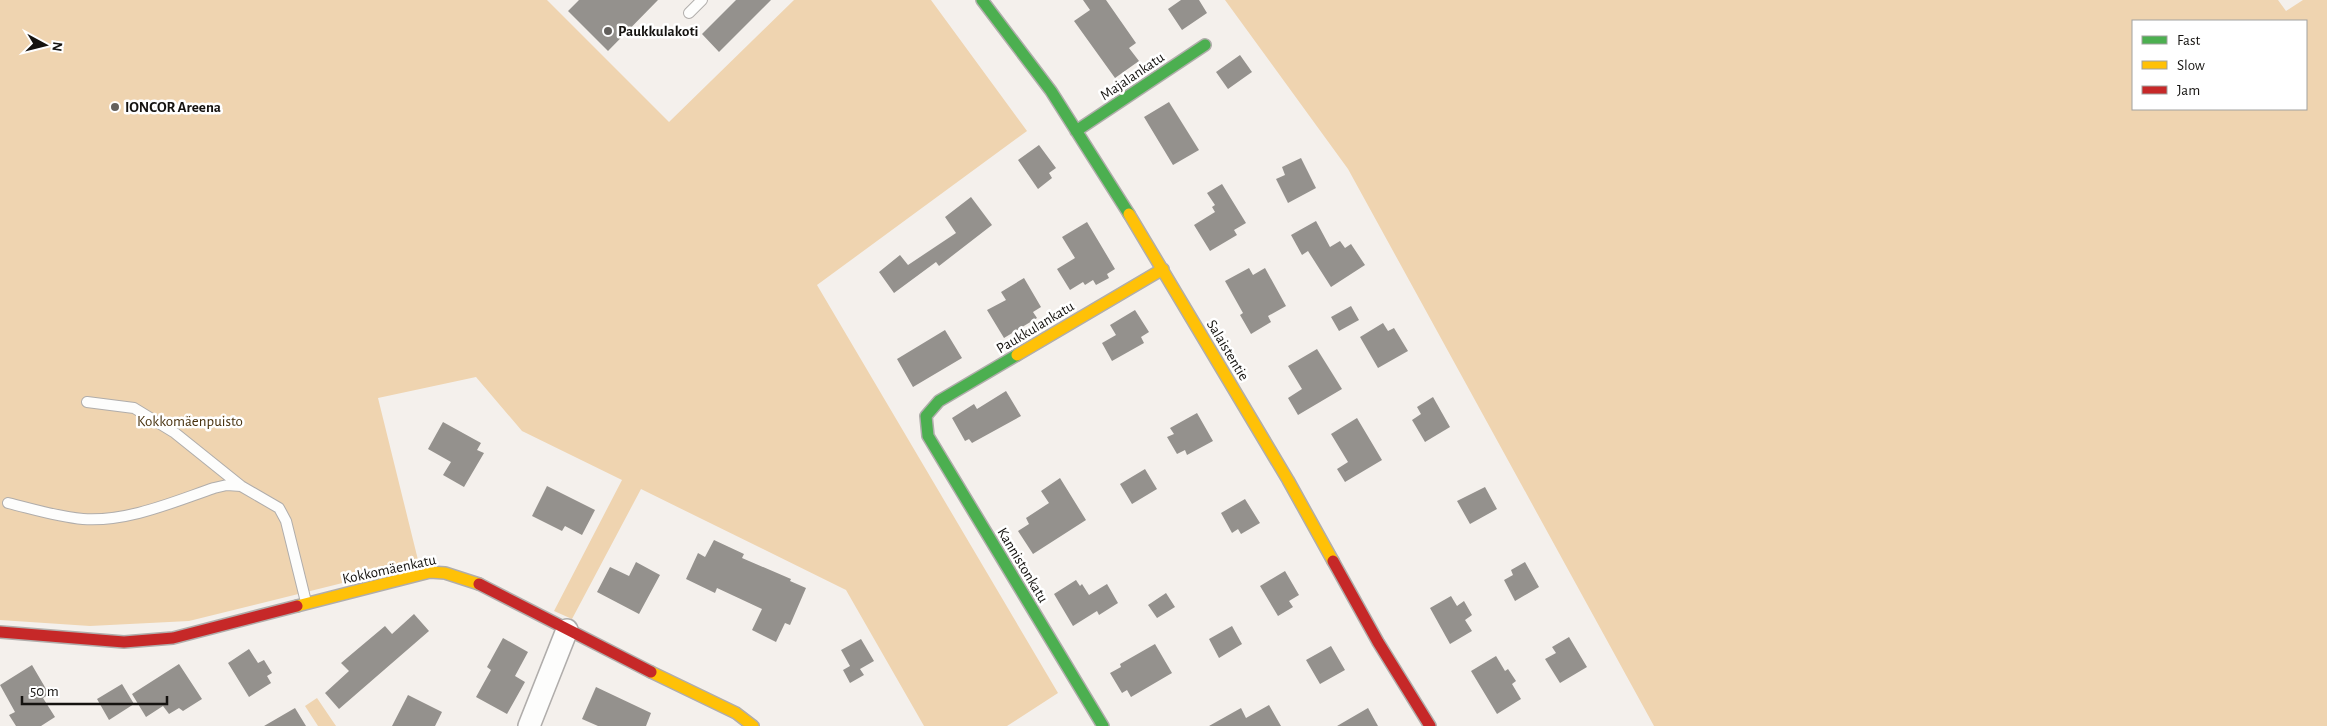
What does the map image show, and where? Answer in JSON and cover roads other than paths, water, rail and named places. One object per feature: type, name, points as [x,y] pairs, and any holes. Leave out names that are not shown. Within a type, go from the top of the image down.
[{"type":"street","name":"Salaistentie","points":[[982,0],[1052,91],[1163,269],[1288,480],[1378,642],[1430,726]]},
{"type":"street","name":"Majalankatu","points":[[1076,132],[1205,44]]},
{"type":"street","name":"Paukkulankatu","points":[[926,416],[939,401],[1163,269]]},
{"type":"street","name":"Kannistonkatu","points":[[926,416],[928,436],[1103,726]]},
{"type":"street","name":"Kokkomäenkatu","points":[[0,632],[76,639],[149,641],[195,634],[307,603],[430,572],[443,571],[472,581],[566,630],[736,713],[753,726]]},
{"type":"street","points":[[529,726],[566,630]]},
{"type":"lane","points":[[689,13],[702,0]]},
{"type":"lane","points":[[87,402],[134,408],[175,433],[241,486],[279,508],[286,521],[307,603]]},
{"type":"lane","points":[[8,503],[58,516],[85,519],[132,515],[214,488],[227,485],[241,486]]},
{"type":"place","name":"Paukkulakoti","points":[[608,31]]},
{"type":"place","name":"IONCOR Areena","points":[[115,107]]},
{"type":"park label","name":"Kokkomäenpuisto","points":[[190,421]]}]
